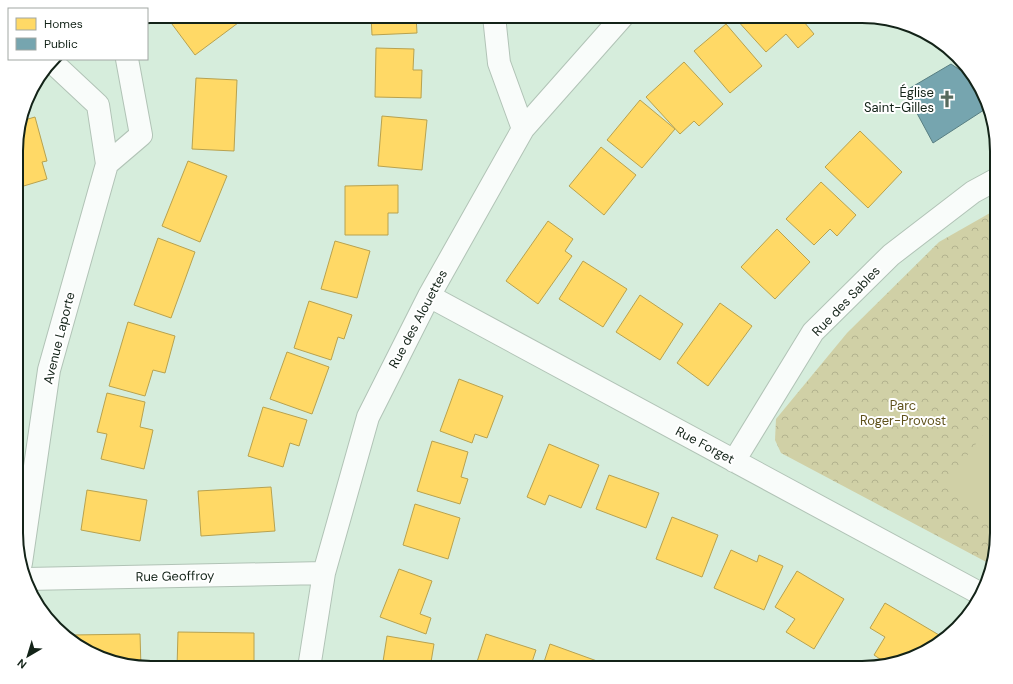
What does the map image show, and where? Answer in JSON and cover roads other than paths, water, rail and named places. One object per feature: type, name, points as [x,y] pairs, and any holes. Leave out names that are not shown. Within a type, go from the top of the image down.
[{"type":"street","points":[[495,23],[499,63],[523,128]]},
{"type":"street","name":"Rue des Alouettes","points":[[310,661],[324,573],[368,417],[429,296],[523,128],[618,23]]},
{"type":"street","points":[[107,164],[141,135],[128,60]]},
{"type":"street","name":"Avenue Laporte","points":[[23,546],[49,370],[107,164],[98,105],[56,65]]},
{"type":"street","name":"Rue des Sables","points":[[734,461],[813,332],[891,255],[973,192],[990,183]]},
{"type":"street","name":"Rue Forget","points":[[429,296],[976,591]]},
{"type":"street","name":"Rue Geoffroy","points":[[32,579],[324,573]]},
{"type":"place","name":"Église Saint-Gilles","points":[[947,99]]},
{"type":"park label","name":"Parc Roger-Provost","points":[[903,412]]}]
